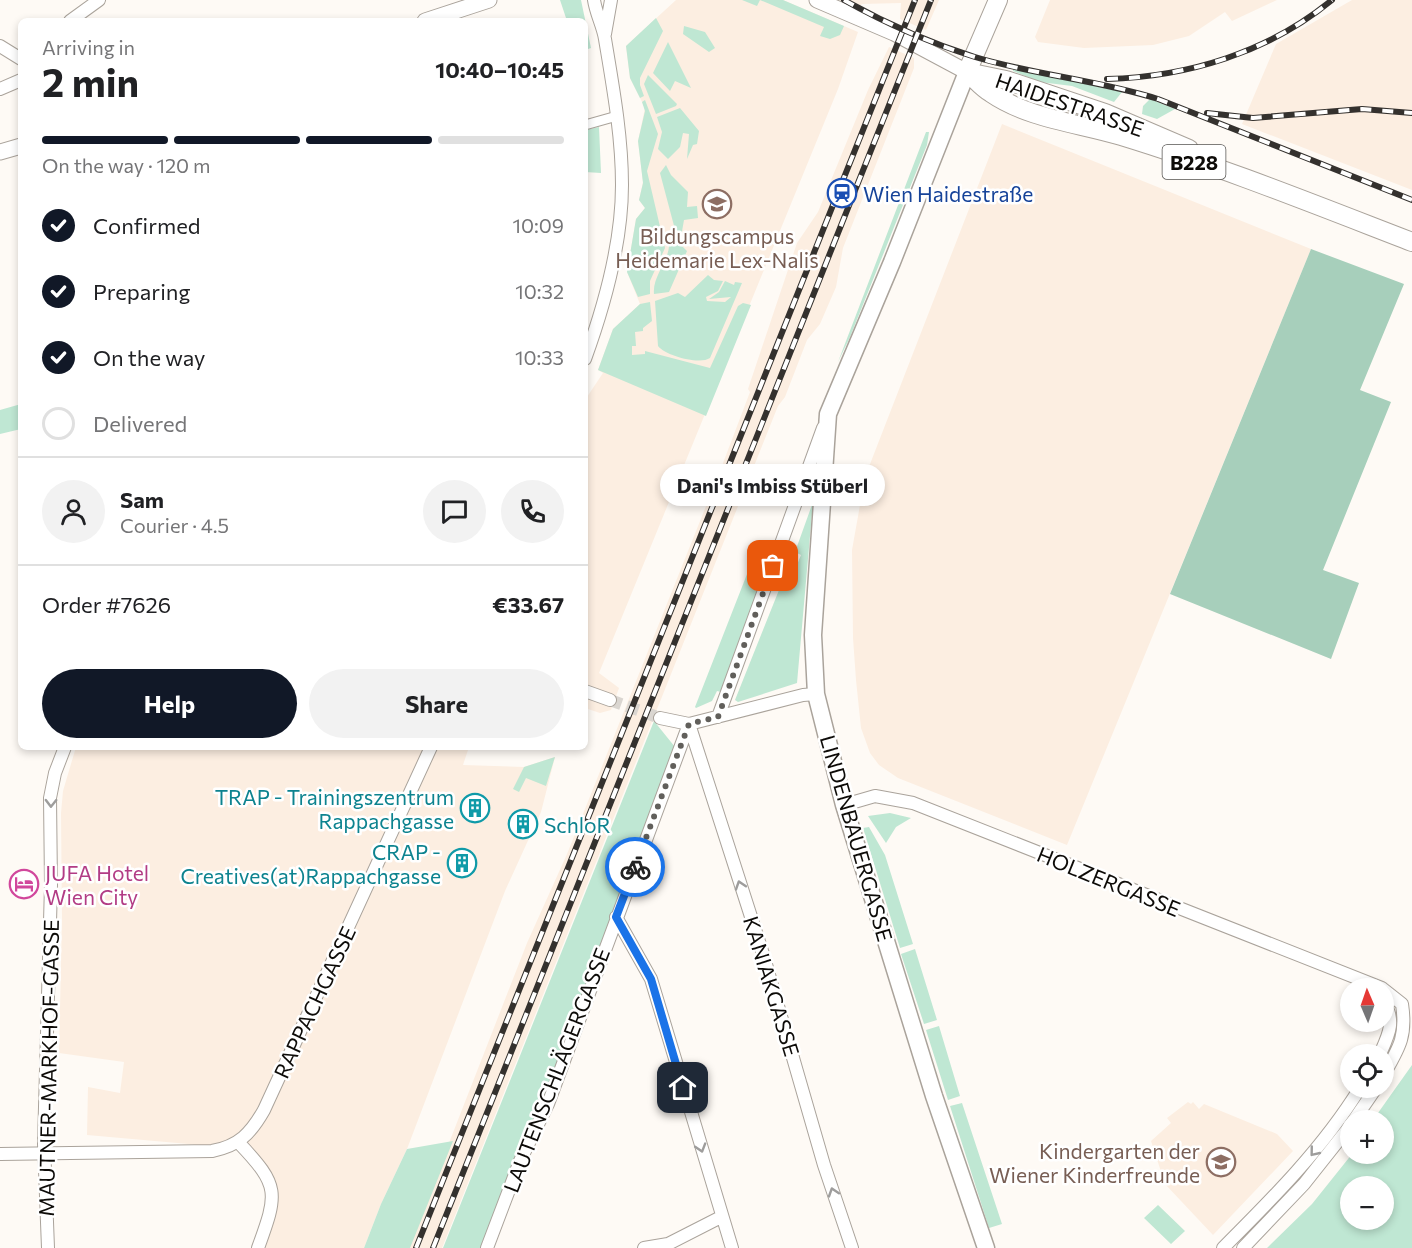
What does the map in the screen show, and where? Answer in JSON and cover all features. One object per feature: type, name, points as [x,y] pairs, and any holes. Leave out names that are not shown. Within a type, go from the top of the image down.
[{"type":"main road","points":[[828,414],[998,0]]},
{"type":"main road","name":"HAIDESTRASSE","points":[[967,72],[991,94],[1050,118],[1120,135],[1412,242]]},
{"type":"main road","name":"LINDENBAUERGASSE","points":[[828,414],[813,635],[816,694],[844,805],[934,1096],[986,1248]]},
{"type":"street","points":[[74,18],[99,0]]},
{"type":"street","points":[[434,18],[489,0]]},
{"type":"street","points":[[588,349],[609,279],[620,217],[622,157],[604,35],[594,0]]},
{"type":"street","points":[[604,35],[611,0]]},
{"type":"street","name":"HAIDESTRASSE","points":[[817,0],[894,33],[967,72]]},
{"type":"street","points":[[0,46],[18,57]]},
{"type":"street","points":[[0,89],[18,81]]},
{"type":"street","points":[[588,124],[617,116]]},
{"type":"street","points":[[0,152],[18,147]]},
{"type":"street","points":[[718,717],[828,414]]},
{"type":"street","points":[[588,692],[610,700]]},
{"type":"street","points":[[660,718],[689,724],[803,694],[816,694]]},
{"type":"street","name":"LAUTENSCHLÄGERGASSE","points":[[487,1248],[520,1161],[548,1104],[689,724]]},
{"type":"street","name":"KANIAKGASSE","points":[[689,724],[763,954],[824,1165],[852,1248]]},
{"type":"street","name":"MAUTNER-MARKHOF-GASSE","points":[[48,1248],[44,1153],[50,798],[53,779],[64,750]]},
{"type":"street","name":"RAPPACHGASSE","points":[[239,1143],[248,1135],[264,1110],[430,750]]},
{"type":"street","name":"HOLZERGASSE","points":[[844,805],[875,796],[912,803],[1352,978]]},
{"type":"street","points":[[616,917],[651,979],[732,1248]]},
{"type":"street","points":[[1394,999],[1402,1004],[1406,1027],[1403,1041],[1394,1057]]},
{"type":"street","points":[[1394,1029],[1406,1027]]},
{"type":"street","points":[[1223,1248],[1285,1187],[1353,1098]]},
{"type":"street","points":[[1336,1123],[1340,1124]]},
{"type":"street","points":[[1243,1248],[1304,1184],[1340,1140]]},
{"type":"street","points":[[0,1155],[212,1151],[239,1143],[268,1178],[272,1189],[273,1204],[258,1248]]},
{"type":"street","points":[[644,1248],[668,1244],[721,1217]]},
{"type":"shaded area","name":"Bildungscampus Heidemarie Lex-Nalis","points":[[676,0],[783,0],[858,32],[838,89],[599,673],[619,688],[611,710],[600,713],[588,709],[588,396],[603,373],[598,370],[613,329],[640,304],[627,272],[636,219],[645,208],[639,200],[643,182],[638,141],[645,108],[630,78],[626,46]]},
{"type":"shaded area","points":[[839,0],[939,0],[926,30],[900,19],[901,3],[862,4],[857,9]]},
{"type":"shaded area","points":[[1050,0],[1277,0],[1232,21],[1225,12],[1189,36],[1153,45],[1084,48],[1038,42],[1035,37]]},
{"type":"shaded area","points":[[1352,0],[1412,0],[1412,190],[1242,124],[1276,44]]},
{"type":"shaded area","points":[[889,47],[914,58],[914,68],[843,248],[836,287],[820,324],[807,340],[785,397],[778,406],[442,1248],[408,1248],[527,943],[567,854],[720,471],[750,392],[748,389],[797,243],[818,212],[868,90]]},
{"type":"shaded area","points":[[1002,124],[1311,249],[1067,845],[898,778],[879,765],[870,753],[861,728],[856,680],[852,550],[865,477]]},
{"type":"shaded area","points":[[75,750],[468,750],[463,765],[524,767],[555,757],[541,812],[505,891],[407,1149],[381,1204],[364,1248],[258,1248],[273,1196],[245,1149],[87,1135],[88,1087],[120,1093],[124,1062],[59,1053],[63,791]]},
{"type":"shaded area","name":"Kindergarten der Wiener Kinderfreunde","points":[[1188,1102],[1191,1104],[1193,1102],[1199,1109],[1204,1104],[1277,1134],[1293,1151],[1213,1235],[1165,1184],[1151,1141],[1171,1123],[1167,1118]]},
{"type":"green space","points":[[560,0],[581,0],[585,18],[566,18]]},
{"type":"green space","points":[[742,0],[760,0],[757,6]]},
{"type":"green space","points":[[760,0],[783,0],[844,26],[840,35],[830,39],[820,36],[824,27]]},
{"type":"green space","points":[[656,18],[663,31],[640,78],[644,96],[640,98],[630,78],[626,46]]},
{"type":"green space","points":[[684,26],[705,32],[715,48],[709,52],[683,34]]},
{"type":"green space","points":[[588,34],[591,48],[588,49]]},
{"type":"green space","points":[[668,42],[691,88],[675,81],[670,91],[653,73]]},
{"type":"green space","points":[[1013,68],[1122,92],[1114,102],[1072,86],[1040,82],[1013,71]]},
{"type":"green space","points":[[648,75],[677,104],[676,106],[656,114],[644,84]]},
{"type":"green space","points":[[1150,99],[1175,109],[1157,119],[1142,114],[1143,106]]},
{"type":"green space","points":[[645,100],[658,134],[647,171],[665,248],[650,281],[650,294],[638,297],[627,272],[636,219],[645,208],[639,200],[643,183],[638,141],[645,111],[642,102]]},
{"type":"green space","points":[[680,108],[699,131],[697,144],[693,145],[687,159],[689,134],[683,133],[680,147],[668,159],[658,149],[662,132],[657,117]]},
{"type":"green space","points":[[599,127],[601,173],[588,172],[588,129]]},
{"type":"green space","points":[[926,132],[929,132],[927,145],[838,362]]},
{"type":"green space","points":[[666,165],[671,175],[688,192],[687,207],[697,206],[698,218],[684,220],[681,237],[677,237],[660,173]]},
{"type":"green space","points":[[681,240],[680,244],[687,251],[669,292],[654,294],[656,280],[669,248],[669,241]]},
{"type":"green space","points":[[1311,249],[1404,284],[1360,390],[1391,402],[1323,570],[1359,583],[1331,659],[1170,594]]},
{"type":"green space","points":[[708,275],[714,280],[723,281],[718,291],[706,297],[707,301],[725,302],[731,297],[709,299],[719,292],[725,281],[734,285],[735,282],[742,283],[710,358],[691,360],[662,350],[658,346],[655,301],[678,293],[685,297]]},
{"type":"green space","points":[[650,302],[652,321],[643,328],[643,331],[635,332],[636,346],[632,346],[632,355],[645,354],[645,351],[710,368],[738,306],[743,303],[751,305],[706,416],[598,370],[613,329],[640,304]]},
{"type":"green space","points":[[18,405],[18,430],[0,434],[0,410]]},
{"type":"green space","points":[[813,502],[797,683],[738,702],[735,700],[787,570],[794,572],[801,555],[795,552]]},
{"type":"green space","points":[[761,545],[756,596],[721,692],[717,691],[712,701],[696,708],[758,546]]},
{"type":"green space","points":[[654,721],[675,747],[543,1101],[520,1146],[482,1248],[443,1248]]},
{"type":"green space","points":[[555,757],[546,786],[526,778],[519,792],[513,789],[524,767]]},
{"type":"green space","points":[[890,813],[911,818],[896,827],[886,843],[868,816]]},
{"type":"green space","points":[[869,827],[885,855],[913,944],[900,948],[863,828]]},
{"type":"green space","points":[[915,949],[937,1020],[924,1024],[901,954]]},
{"type":"green space","points":[[939,1026],[960,1096],[948,1100],[926,1030]]},
{"type":"green space","points":[[1412,1065],[1412,1248],[1267,1248],[1312,1204],[1344,1164],[1394,1164],[1394,1110],[1380,1110],[1389,1098],[1394,1098],[1394,1090]]},
{"type":"green space","points":[[962,1103],[1002,1224],[989,1228],[950,1106]]},
{"type":"green space","points":[[453,1141],[410,1248],[364,1248],[381,1204],[407,1149]]},
{"type":"green space","points":[[1158,1205],[1185,1231],[1171,1244],[1144,1218]]},
{"type":"tunnel","points":[[610,700],[660,718]]},
{"type":"railway","points":[[844,0],[908,32],[975,57],[1158,99],[1412,200]]},
{"type":"railway","points":[[416,1248],[915,0]]},
{"type":"railway","points":[[433,1248],[931,0]]},
{"type":"railway","points":[[1107,79],[1167,73],[1226,58],[1282,34],[1332,0]]},
{"type":"railway","points":[[1207,113],[1253,118],[1362,109],[1412,113]]},
{"type":"way so far","points":[[635,867],[689,724],[718,717],[773,566]]},
{"type":"place","name":"Wien Haidestraße","points":[[842,193]]},
{"type":"place","name":"Bildungscampus Heidemarie Lex-Nalis","points":[[717,204]]},
{"type":"place","name":"Dani's Imbiss Stüberl","points":[[773,566]]},
{"type":"place","name":"TRAP - Trainingszentrum Rappachgasse","points":[[475,808]]},
{"type":"place","name":"SchloR","points":[[523,824]]},
{"type":"place","name":"CRAP - Creatives(at)Rappachgasse","points":[[462,863]]},
{"type":"place","name":"JUFA Hotel Wien City","points":[[24,884]]},
{"type":"place","name":"Kindergarten der Wiener Kinderfreunde","points":[[1221,1162]]},
{"type":"route","points":[[635,867],[616,917],[651,979],[683,1088]]}]
